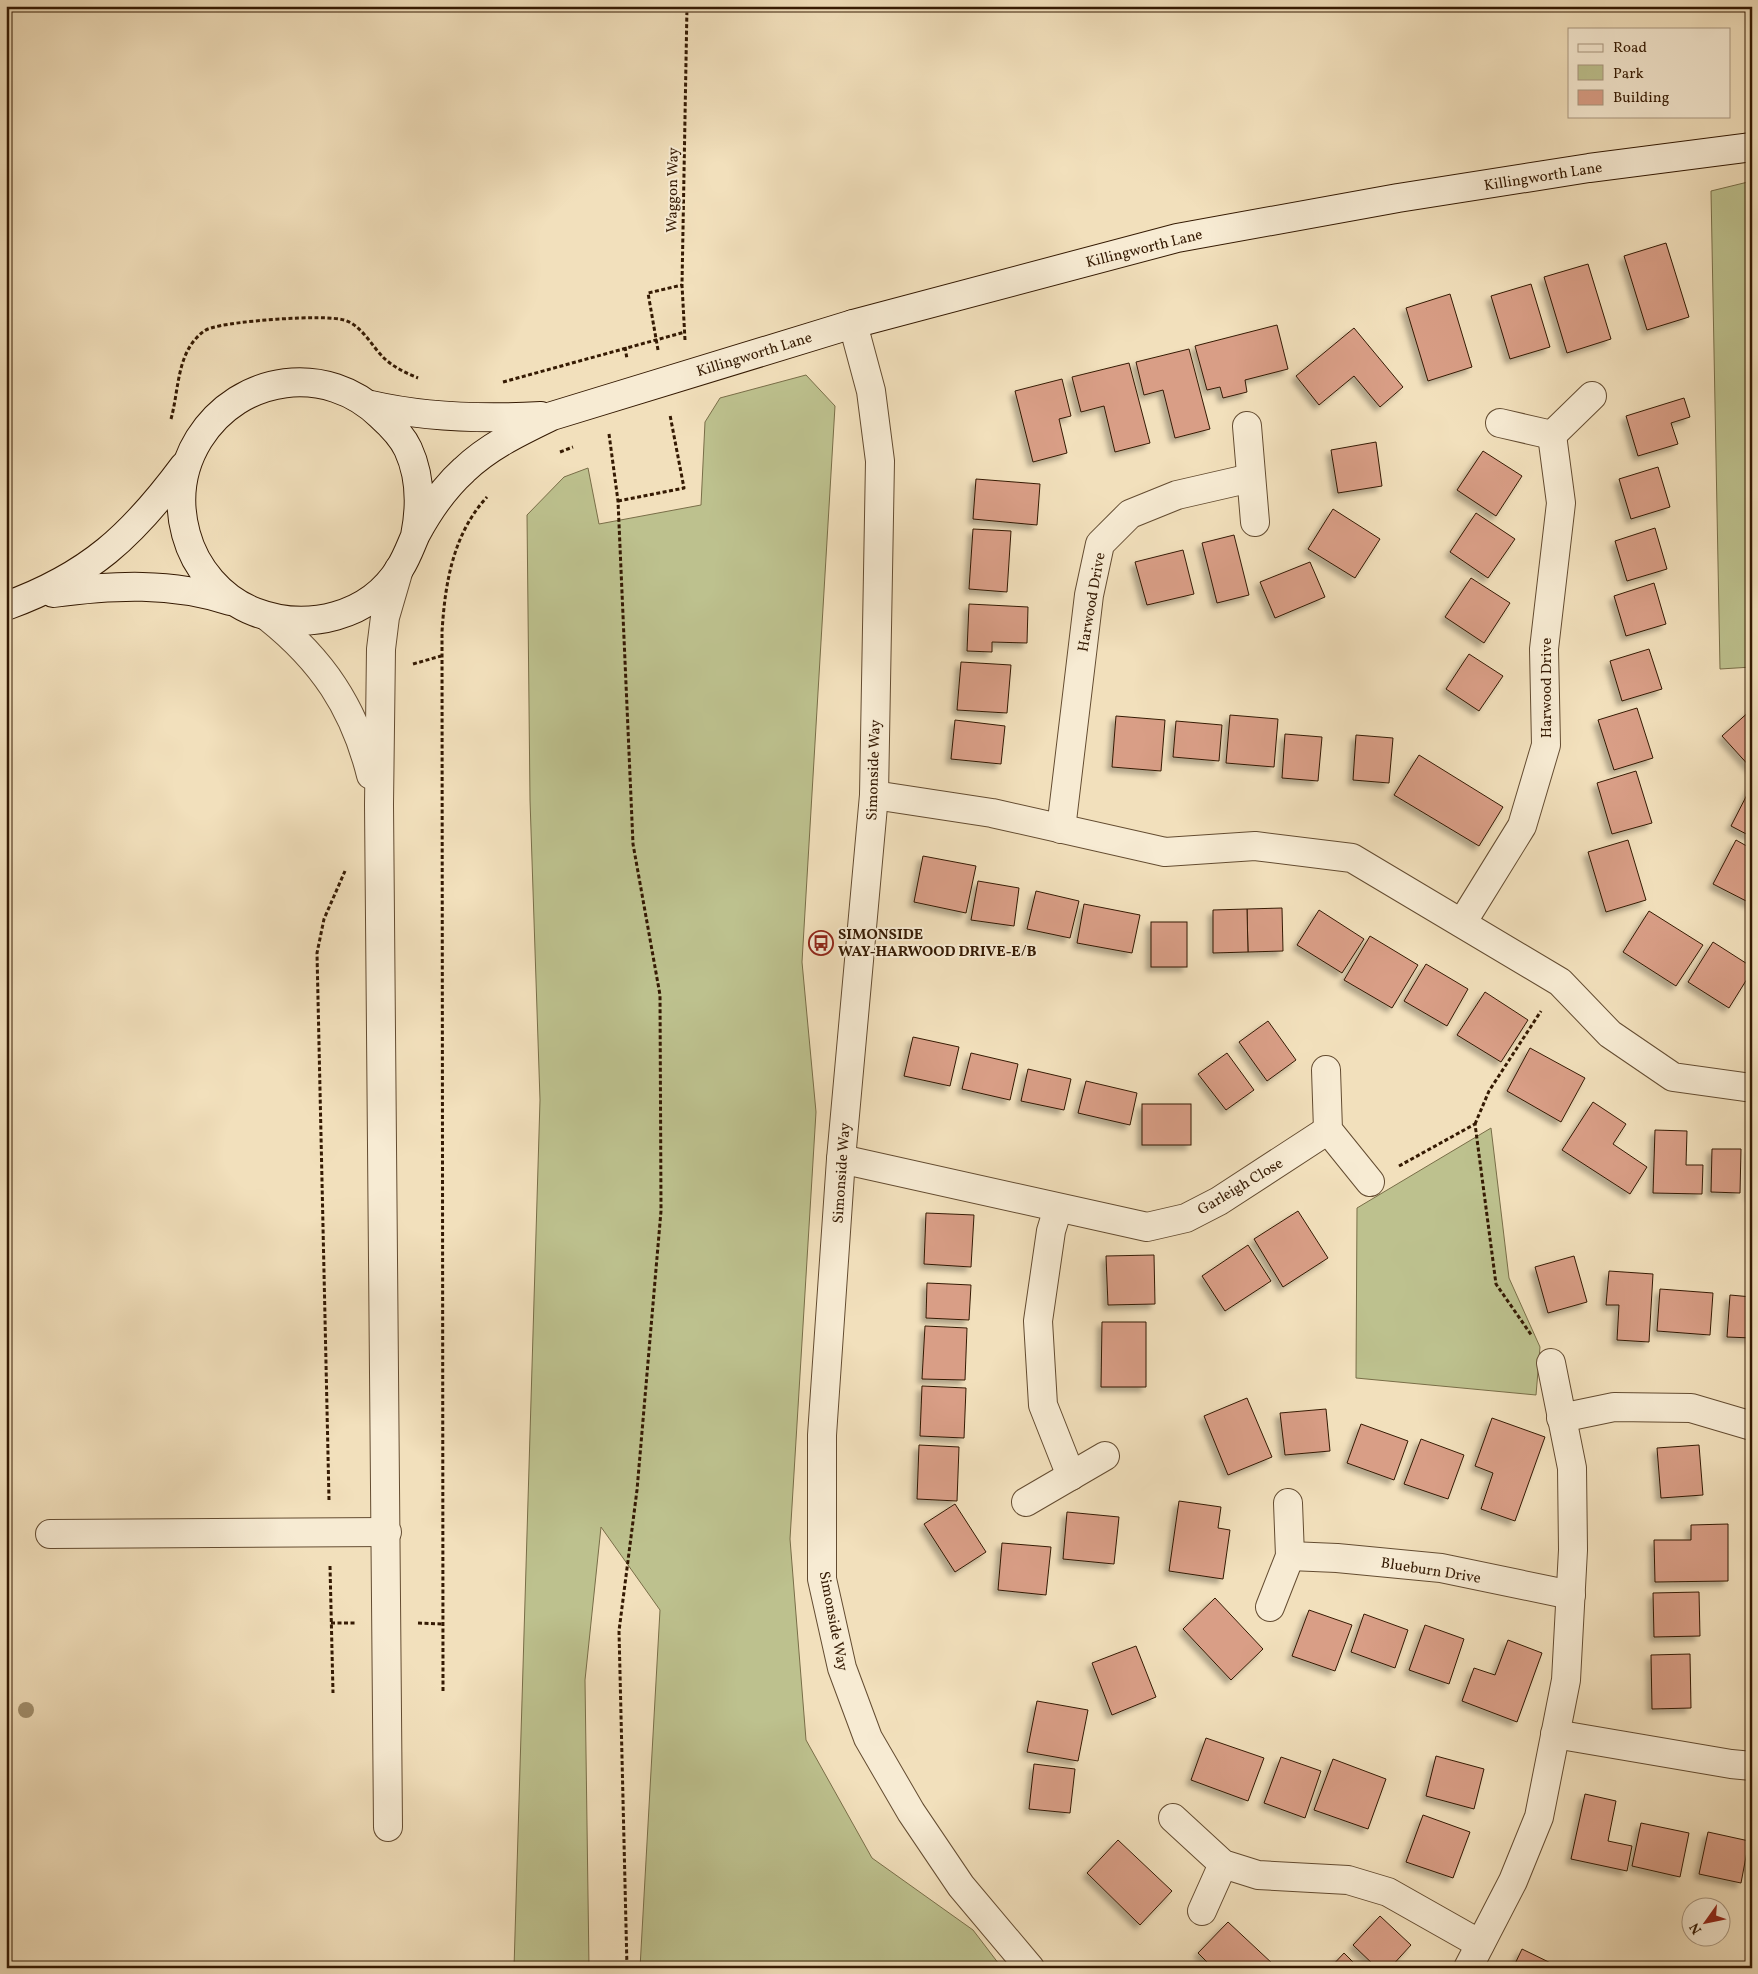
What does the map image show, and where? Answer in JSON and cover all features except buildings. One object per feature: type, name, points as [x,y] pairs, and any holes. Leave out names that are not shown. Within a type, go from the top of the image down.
[{"type":"street","name":"Killingworth Lane","points":[[552,416],[853,324],[1176,238],[1398,198],[1589,168],[1752,147]]},
{"type":"street","name":"Simonside Way","points":[[853,324],[871,391],[880,461],[874,795],[841,1159],[822,1445],[822,1579],[842,1668],[868,1738],[911,1812],[961,1886],[1030,1968]]},
{"type":"street","points":[[6,606],[34,596],[88,567],[123,539],[146,516],[187,462],[205,429],[221,412],[241,398],[263,388],[287,382],[311,382],[334,387],[357,396],[371,406],[392,426],[407,447],[420,491],[420,514],[415,536]]},
{"type":"street","points":[[1500,423],[1552,435],[1592,396]]},
{"type":"street","points":[[371,406],[397,411],[468,417],[552,416]]},
{"type":"street","points":[[388,1827],[387,1532],[379,805],[381,649],[385,618],[399,569],[432,506],[464,469],[515,434],[552,416]]},
{"type":"street","points":[[1247,426],[1255,522]]},
{"type":"street","name":"Harwood Drive","points":[[1462,923],[1522,826],[1546,745],[1544,649],[1561,503],[1552,435]]},
{"type":"street","points":[[187,462],[181,496],[182,521],[189,544],[199,566],[213,583],[239,604]]},
{"type":"street","name":"Harwood Drive","points":[[1061,829],[1089,595],[1100,544],[1130,514],[1177,495],[1251,478]]},
{"type":"street","points":[[34,596],[101,587],[142,586],[188,590],[239,604],[268,617],[295,622],[318,620],[340,615],[361,606],[379,592],[399,569]]},
{"type":"street","points":[[268,617],[312,656],[333,685],[357,730],[366,754],[379,805]]},
{"type":"street","points":[[874,795],[992,813],[1165,852],[1255,846],[1352,858],[1560,982],[1610,1034],[1673,1076],[1750,1081]]},
{"type":"street","points":[[1326,1070],[1328,1130],[1370,1182]]},
{"type":"street","name":"Garleigh Close","points":[[841,1159],[1147,1227],[1186,1218],[1219,1201],[1328,1130]]},
{"type":"street","points":[[1058,1208],[1051,1231],[1039,1330],[1042,1405],[1071,1476]]},
{"type":"street","points":[[1468,1968],[1513,1880],[1539,1817],[1566,1680],[1573,1550],[1572,1468],[1551,1363]]},
{"type":"street","points":[[1561,1418],[1614,1406],[1691,1408],[1752,1426]]},
{"type":"street","points":[[1026,1502],[1104,1456]]},
{"type":"street","points":[[1270,1607],[1290,1556],[1288,1503]]},
{"type":"street","points":[[50,1534],[387,1532]]},
{"type":"street","name":"Blueburn Drive","points":[[1290,1556],[1337,1558],[1441,1568],[1571,1595]]},
{"type":"street","points":[[1555,1734],[1752,1766]]},
{"type":"street","points":[[1173,1818],[1223,1864],[1258,1875],[1348,1880],[1388,1892],[1480,1944]]},
{"type":"street","points":[[1202,1911],[1223,1864]]},
{"type":"path","name":"Waggon Way","points":[[686,6],[682,285],[687,374]]},
{"type":"path","points":[[656,339],[648,292],[682,285]]},
{"type":"path","points":[[170,422],[184,361],[192,344],[202,332],[230,323],[314,317],[344,320],[356,327],[392,364],[422,379]]},
{"type":"path","points":[[495,384],[685,332]]},
{"type":"path","points":[[618,501],[684,488],[670,414]]},
{"type":"path","points":[[609,434],[618,501],[634,844],[660,995],[661,1211],[637,1490],[619,1630],[627,1968]]},
{"type":"path","points":[[553,454],[571,448]]},
{"type":"path","points":[[443,1691],[442,632],[448,578],[454,554],[474,515],[492,492]]},
{"type":"path","points":[[333,1693],[317,953],[324,919],[347,864]]},
{"type":"path","points":[[1551,1363],[1496,1284],[1474,1124],[1489,1091],[1560,982]]},
{"type":"path","points":[[1370,1182],[1474,1124]]},
{"type":"green space","points":[[1752,181],[1752,667],[1720,669],[1711,191]]},
{"type":"green space","points":[[806,375],[835,406],[802,962],[816,1112],[790,1539],[806,1740],[872,1858],[973,1930],[1002,1968],[640,1968],[660,1610],[601,1527],[585,1680],[589,1968],[514,1968],[540,1100],[530,800],[527,515],[564,477],[588,468],[599,524],[701,505],[705,422],[720,398]]},
{"type":"green space","points":[[1491,1128],[1509,1278],[1540,1347],[1536,1395],[1356,1378],[1357,1208]]},
{"type":"place","name":"SIMONSIDE WAY-HARWOOD DRIVE-E/B","points":[[821,943]]}]
